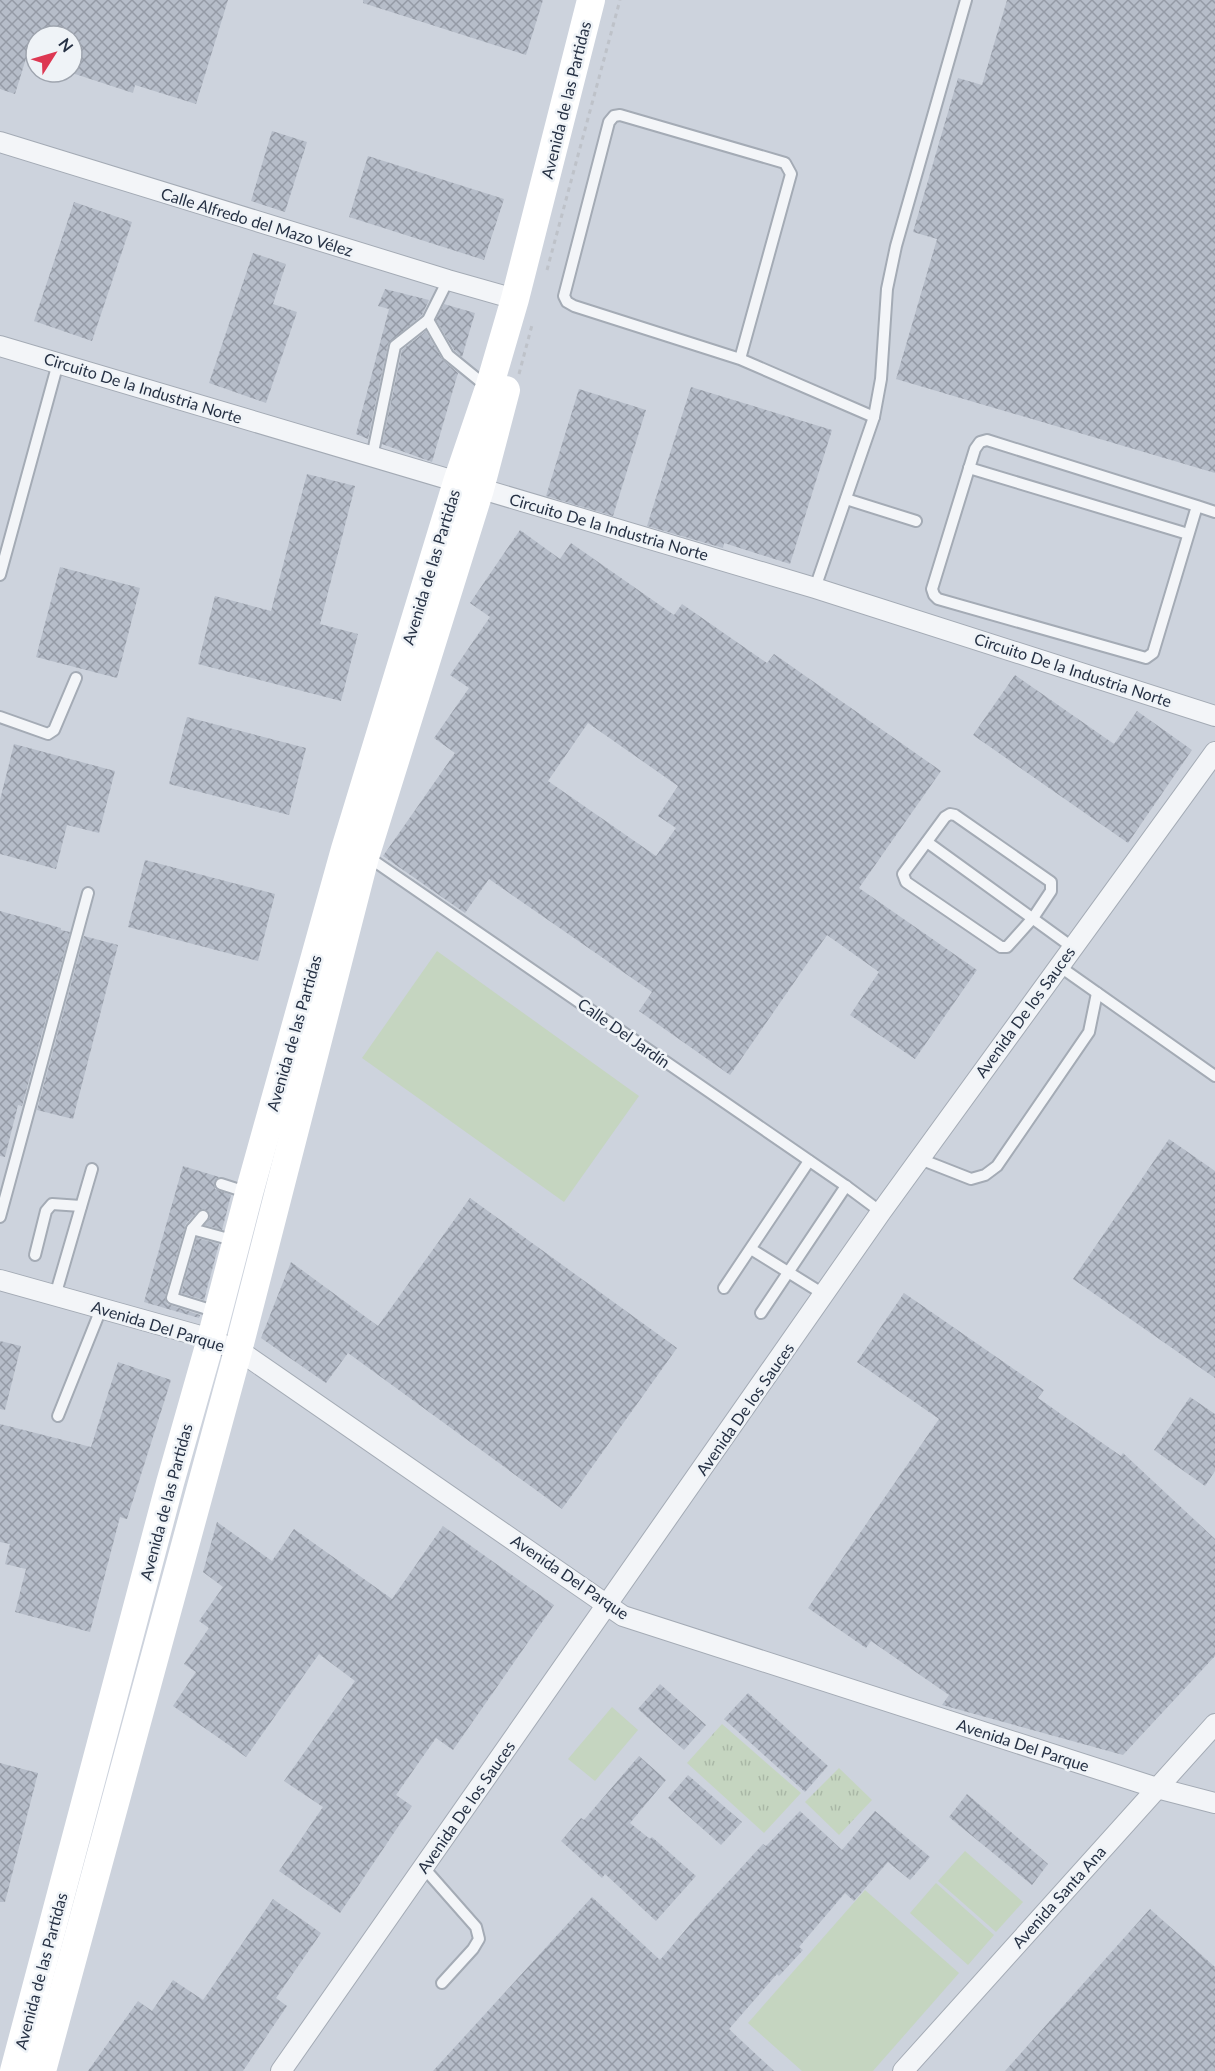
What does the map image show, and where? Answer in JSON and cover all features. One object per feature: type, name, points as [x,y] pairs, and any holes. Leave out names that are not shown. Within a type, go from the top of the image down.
[{"type":"main road","name":"Avenida de las Partidas","points":[[14,2071],[170,1482],[345,849],[469,485],[489,388],[515,299],[591,0]]},
{"type":"main road","name":"Avenida de las Partidas","points":[[42,2071],[238,1351],[365,857],[469,485],[611,0]]},
{"type":"street","name":"Calle Alfredo del Mazo Vélez","points":[[0,142],[515,299]]},
{"type":"street","name":"Circuito De la Industria Norte","points":[[0,346],[815,588],[1215,716]]},
{"type":"street","name":"Avenida De los Sauces","points":[[281,2071],[881,1212],[1215,752]]},
{"type":"street","name":"Avenida Del Parque","points":[[0,1280],[100,1309],[214,1326],[238,1351],[623,1616],[1157,1788],[1215,1803]]},
{"type":"street","name":"Avenida Santa Ana","points":[[903,2071],[1215,1724]]},
{"type":"lane","points":[[815,588],[874,417],[881,379],[887,289],[896,246],[966,0]]},
{"type":"lane","points":[[740,359],[791,174],[789,168],[774,160],[620,115],[614,116],[609,122],[564,296],[567,302],[740,359],[874,417]]},
{"type":"lane","points":[[372,457],[395,346],[428,320],[448,280]]},
{"type":"lane","points":[[428,320],[448,355],[489,388]]},
{"type":"lane","points":[[0,575],[58,363]]},
{"type":"lane","points":[[1197,506],[1153,653],[1146,658],[938,600],[932,589],[975,449],[980,442],[987,440],[1197,506],[1215,512]]},
{"type":"lane","points":[[969,468],[1188,534]]},
{"type":"lane","points":[[846,499],[916,521]]},
{"type":"lane","points":[[0,717],[48,734],[52,733],[76,678]]},
{"type":"lane","points":[[950,814],[955,815],[1051,882],[1051,891],[1033,918],[1011,945],[1001,947],[906,882],[903,874],[945,817],[950,814]]},
{"type":"lane","points":[[927,842],[1072,947]]},
{"type":"lane","name":"Calle Del Jardín","points":[[365,857],[378,863],[881,1212]]},
{"type":"lane","points":[[0,1217],[88,893]]},
{"type":"lane","points":[[1059,966],[1215,1076]]},
{"type":"lane","points":[[920,1159],[971,1179],[985,1175],[997,1166],[1089,1032],[1097,993]]},
{"type":"lane","points":[[724,1288],[809,1161]]},
{"type":"lane","points":[[55,1296],[92,1169]]},
{"type":"lane","points":[[221,1184],[249,1193]]},
{"type":"lane","points":[[761,1313],[846,1186]]},
{"type":"lane","points":[[35,1255],[46,1211],[52,1204],[81,1206]]},
{"type":"lane","points":[[203,1216],[192,1229],[172,1298],[214,1326]]},
{"type":"lane","points":[[192,1229],[236,1241]]},
{"type":"lane","points":[[751,1249],[825,1295]]},
{"type":"lane","points":[[58,1416],[100,1309]]},
{"type":"lane","points":[[424,1868],[476,1928],[479,1939],[473,1949],[442,1983]]},
{"type":"shaded area","points":[[0,0],[1215,0],[1215,2071],[0,2071]]},
{"type":"green space","points":[[437,951],[639,1096],[564,1202],[362,1058]]},
{"type":"green space","points":[[612,1707],[638,1730],[595,1781],[568,1759]]},
{"type":"green space","points":[[722,1724],[801,1793],[764,1833],[687,1763]]},
{"type":"green space","points":[[839,1768],[872,1800],[839,1835],[805,1802]]},
{"type":"green space","points":[[965,1851],[1023,1902],[996,1932],[938,1881]]},
{"type":"green space","points":[[936,1883],[994,1935],[968,1965],[910,1913]]},
{"type":"green space","points":[[865,1890],[959,1973],[873,2071],[802,2071],[748,2023]]},
{"type":"building","points":[[0,0],[228,0],[196,104],[135,85],[133,93],[84,77],[84,24],[24,24],[24,65],[15,94],[0,89]]},
{"type":"building","points":[[363,0],[543,0],[526,55],[363,3]]},
{"type":"building","points":[[1007,0],[1215,0],[1215,473],[896,379],[937,239],[913,232],[958,78],[982,85]]},
{"type":"building","points":[[272,131],[307,142],[285,212],[251,201]]},
{"type":"building","points":[[368,156],[504,199],[484,260],[349,217]]},
{"type":"building","points":[[74,202],[132,222],[92,341],[34,321]]},
{"type":"building","points":[[253,253],[286,264],[273,304],[297,312],[266,403],[209,383]]},
{"type":"building","points":[[385,289],[429,300],[422,315],[388,344],[368,439],[356,434],[389,309],[378,306]]},
{"type":"building","points":[[444,304],[475,313],[462,357],[454,350],[436,320]]},
{"type":"building","points":[[426,331],[442,359],[458,373],[432,462],[382,444],[402,350]]},
{"type":"building","points":[[691,387],[832,430],[790,564],[724,543],[723,548],[647,526]]},
{"type":"building","points":[[579,389],[646,410],[613,516],[546,496]]},
{"type":"building","points":[[307,474],[355,486],[320,624],[358,634],[341,701],[198,664],[215,596],[271,611]]},
{"type":"building","points":[[520,530],[560,559],[571,543],[674,615],[682,604],[767,663],[774,654],[941,771],[859,888],[977,970],[915,1059],[850,1015],[879,972],[827,935],[730,1075],[639,1011],[652,992],[489,879],[465,913],[383,856],[455,753],[434,738],[469,688],[450,675],[490,617],[470,603]],"holes":[[[588,723],[678,786],[658,816],[676,828],[656,856],[548,781]]]},
{"type":"building","points":[[60,567],[140,588],[117,678],[36,657]]},
{"type":"building","points":[[1015,675],[1114,744],[1137,711],[1192,750],[1128,843],[973,735]]},
{"type":"building","points":[[187,717],[306,748],[289,815],[169,784]]},
{"type":"building","points":[[14,744],[115,771],[99,833],[67,825],[56,869],[0,854],[0,800]]},
{"type":"building","points":[[145,860],[275,894],[258,961],[128,927]]},
{"type":"building","points":[[0,911],[70,932],[22,1106],[18,1105],[5,1157],[0,1156]]},
{"type":"building","points":[[84,936],[118,945],[73,1119],[37,1110]]},
{"type":"building","points":[[1169,1139],[1215,1171],[1215,1378],[1073,1279]]},
{"type":"building","points":[[183,1166],[219,1177],[214,1182],[215,1189],[231,1195],[222,1230],[205,1225],[210,1214],[204,1209],[198,1211],[186,1224],[165,1296],[167,1304],[200,1315],[199,1318],[144,1302]]},
{"type":"building","points":[[470,1198],[677,1348],[562,1509],[348,1353],[326,1383],[261,1338],[291,1262],[378,1326]]},
{"type":"building","points":[[197,1238],[219,1244],[204,1300],[181,1293]]},
{"type":"building","points":[[904,1293],[1044,1390],[1038,1398],[1121,1456],[1123,1453],[1215,1539],[1215,1656],[1123,1755],[942,1705],[949,1695],[871,1641],[866,1648],[808,1608],[939,1419],[857,1362]]},
{"type":"building","points":[[0,1341],[21,1346],[5,1410],[0,1409]]},
{"type":"building","points":[[118,1362],[171,1380],[127,1519],[120,1517],[90,1632],[15,1612],[26,1569],[5,1564],[10,1544],[0,1542],[0,1424],[91,1447]]},
{"type":"building","points":[[1190,1397],[1215,1414],[1215,1471],[1205,1486],[1154,1450]]},
{"type":"building","points":[[217,1522],[272,1561],[294,1529],[392,1599],[443,1526],[554,1605],[453,1750],[436,1738],[396,1795],[412,1806],[340,1913],[279,1871],[323,1807],[284,1781],[355,1681],[319,1654],[246,1757],[173,1706],[196,1672],[184,1664],[209,1628],[199,1621],[223,1587],[203,1572]]},
{"type":"building","points":[[660,1684],[706,1725],[684,1750],[638,1709]]},
{"type":"building","points":[[748,1693],[828,1766],[805,1792],[724,1719]]},
{"type":"building","points":[[639,1756],[666,1780],[630,1823],[650,1839],[652,1837],[696,1876],[656,1921],[605,1874],[602,1878],[561,1841],[581,1818],[584,1820]]},
{"type":"building","points":[[0,1763],[38,1773],[5,1902],[0,1902]]},
{"type":"building","points":[[688,1775],[742,1822],[721,1845],[668,1798]]},
{"type":"building","points":[[967,1794],[1048,1864],[1032,1885],[949,1817]]},
{"type":"building","points":[[800,1811],[842,1850],[875,1811],[930,1857],[910,1880],[888,1862],[854,1901],[845,1893],[799,1947],[803,1950],[779,1976],[777,1974],[729,2029],[774,2071],[433,2071],[592,1897],[660,1960],[763,1844],[766,1846]]},
{"type":"building","points":[[273,1899],[321,1933],[276,1998],[287,2006],[243,2071],[88,2071],[138,2001],[152,2011],[173,1980],[203,2000]]},
{"type":"building","points":[[1150,1909],[1215,1967],[1215,2071],[1005,2071]]}]
